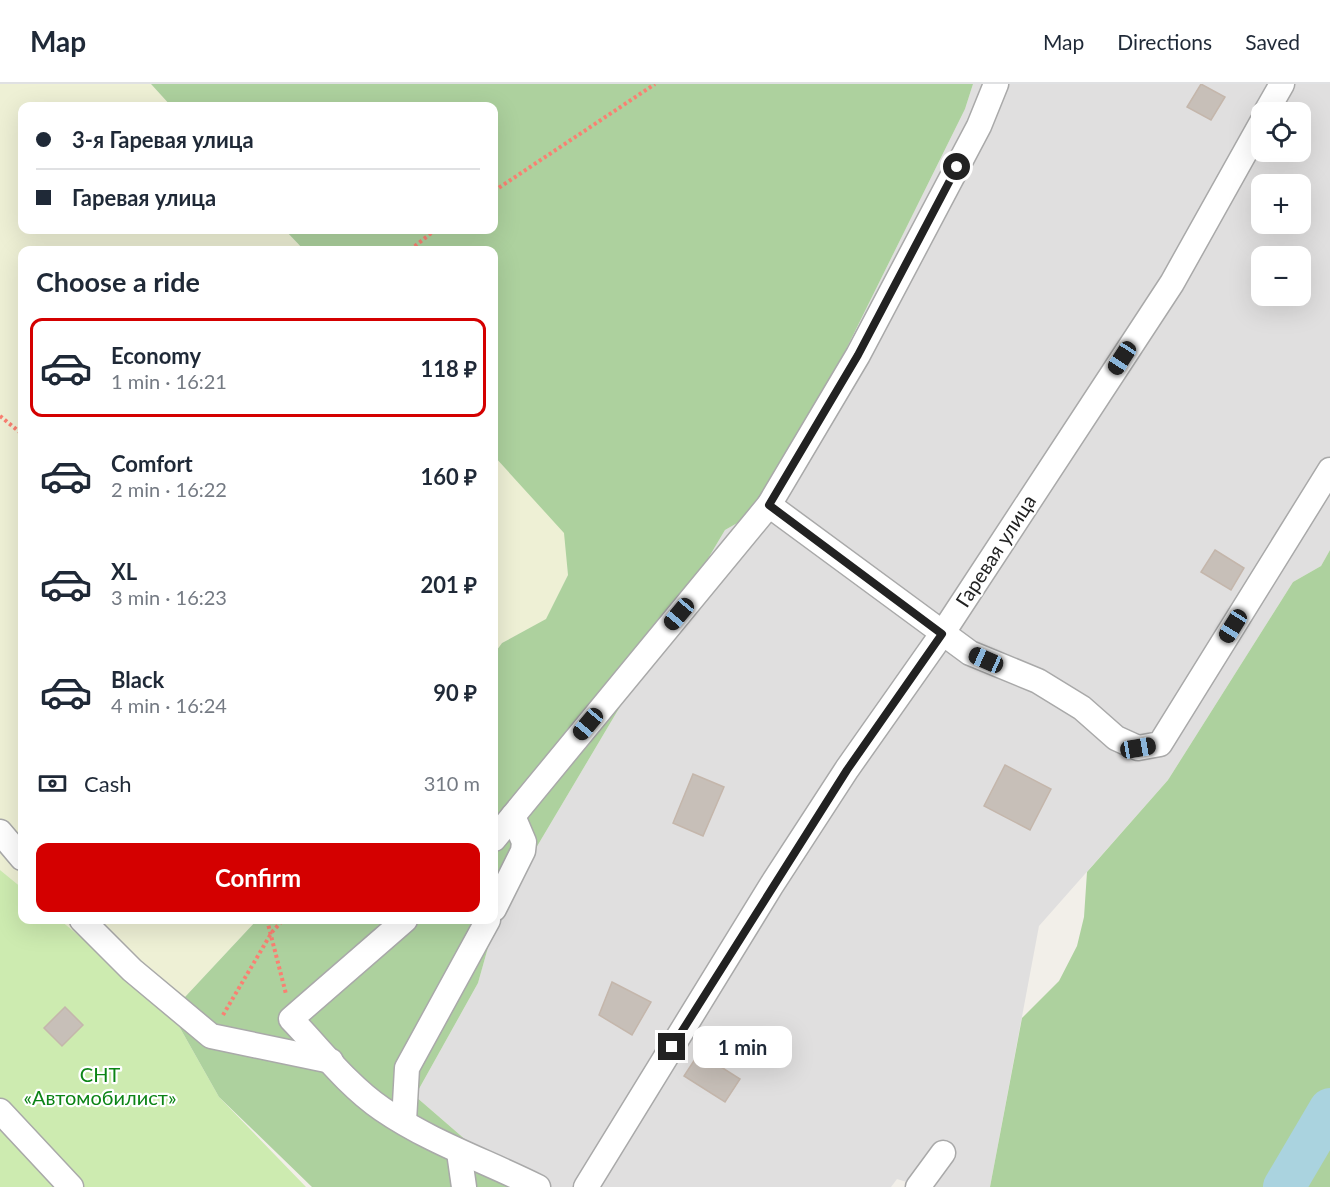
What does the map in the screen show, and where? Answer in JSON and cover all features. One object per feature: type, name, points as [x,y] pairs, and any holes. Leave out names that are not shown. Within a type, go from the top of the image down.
[{"type":"street","points":[[498,834],[769,505],[858,355],[979,126],[996,84]]},
{"type":"street","points":[[1272,102],[1282,84]]},
{"type":"street","name":"Гаревая улица","points":[[586,1187],[771,886],[847,770],[942,634],[1172,283],[1251,142]]},
{"type":"street","points":[[769,505],[970,653],[1038,681],[1082,708],[1116,738],[1138,748],[1160,744],[1330,470]]},
{"type":"street","points":[[498,901],[524,851],[524,843],[513,816]]},
{"type":"street","points":[[0,832],[18,853]]},
{"type":"street","points":[[86,924],[132,970],[211,1036],[331,1061]]},
{"type":"street","points":[[400,924],[291,1019],[357,1088],[383,1109],[459,1152],[538,1187]]},
{"type":"street","points":[[404,1121],[407,1068],[486,924]]},
{"type":"street","points":[[0,1110],[71,1187]]},
{"type":"street","points":[[459,1152],[464,1187]]},
{"type":"street","points":[[918,1187],[943,1153]]},
{"type":"path","points":[[498,188],[656,84]]},
{"type":"path","points":[[415,246],[430,234]]},
{"type":"path","points":[[0,416],[18,431]]},
{"type":"path","points":[[269,924],[291,1019]]},
{"type":"path","points":[[211,1036],[272,932],[279,924]]},
{"type":"shaded area","points":[[973,84],[1330,84],[1330,550],[1321,566],[1293,582],[1168,780],[1039,926],[990,1187],[922,1187],[897,1179],[891,1187],[520,1187],[415,1096],[478,983],[495,924],[498,924],[498,912],[725,530],[769,505],[965,109]]},
{"type":"green space","points":[[0,84],[151,84],[167,102],[18,102],[18,234],[289,234],[300,246],[18,246],[18,885],[0,870]]},
{"type":"green space","points":[[151,84],[973,84],[965,109],[769,505],[725,530],[498,912],[498,648],[502,643],[546,619],[568,575],[564,533],[498,460],[498,246],[300,246],[289,234],[498,234],[498,102],[167,102]]},
{"type":"green space","points":[[498,460],[565,533],[568,575],[547,619],[502,643],[498,648]]},
{"type":"green space","points":[[1330,550],[1330,1187],[990,1187],[1022,1018],[1059,981],[1077,946],[1084,917],[1087,872],[1168,780],[1293,582],[1321,566]]},
{"type":"green space","name":"СНТ «Автомобилист»","points":[[0,870],[18,885],[18,924],[65,924],[171,1012],[219,1097],[306,1187],[0,1187]]},
{"type":"green space","points":[[65,924],[253,924],[171,1012]]},
{"type":"green space","points":[[253,924],[495,924],[478,983],[415,1096],[520,1187],[312,1187],[219,1097],[171,1012]]},
{"type":"building","points":[[1201,84],[1225,97],[1211,120],[1187,107]]},
{"type":"building","points":[[1215,550],[1244,568],[1231,590],[1201,572]]},
{"type":"building","points":[[1005,765],[1051,789],[1030,830],[984,806]]},
{"type":"building","points":[[693,774],[724,787],[703,836],[673,823]]},
{"type":"building","points":[[612,982],[651,1002],[632,1035],[599,1015]]},
{"type":"building","points":[[65,1007],[83,1025],[62,1046],[44,1028]]},
{"type":"building","points":[[699,1053],[740,1079],[725,1102],[684,1076]]},
{"type":"waterway","points":[[1284,1187],[1330,1109]]},
{"type":"route","points":[[672,1047],[771,886],[847,770],[942,634],[769,505],[858,355],[957,167]]}]
